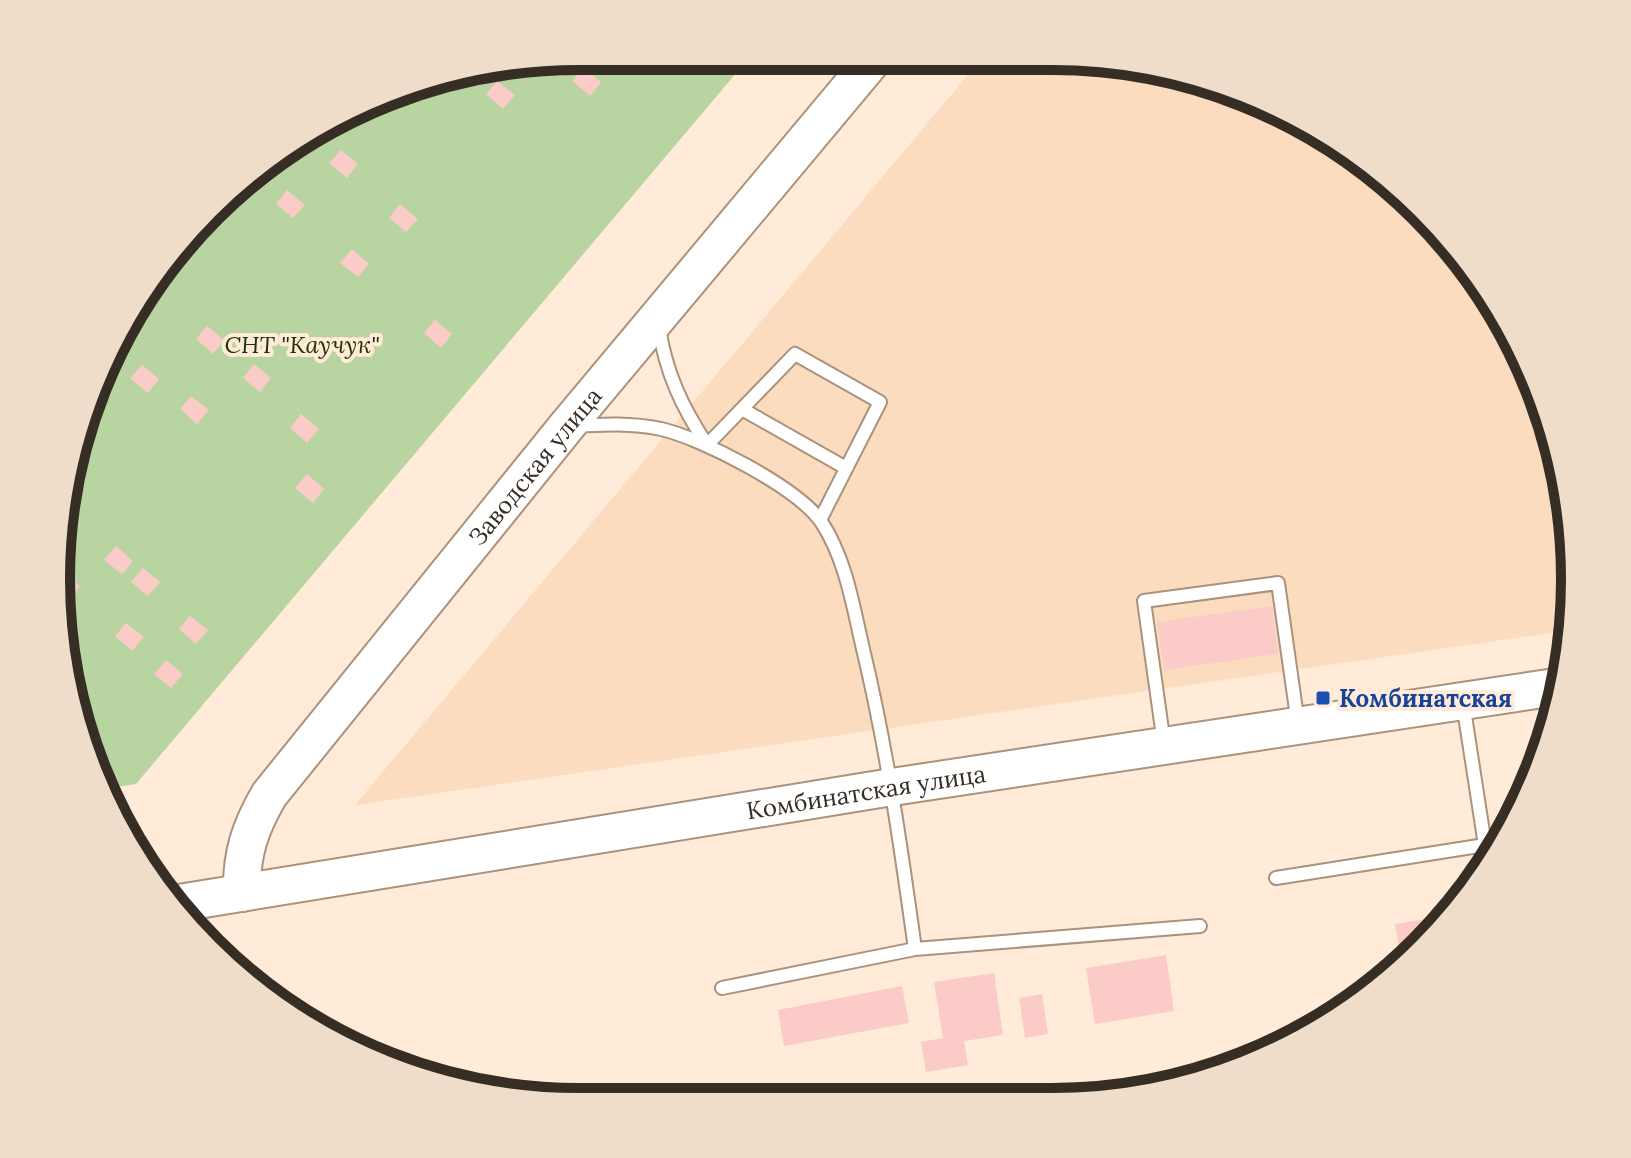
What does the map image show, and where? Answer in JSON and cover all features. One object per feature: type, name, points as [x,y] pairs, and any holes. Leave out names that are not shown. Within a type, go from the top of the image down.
[{"type":"main road","name":"Заводская улица","points":[[242,893],[241,862],[250,828],[269,795],[566,427],[864,70]]},
{"type":"main road","name":"Комбинатская улица","points":[[186,902],[892,787],[1549,688]]},
{"type":"lane","points":[[657,317],[665,363],[681,406],[707,445]]},
{"type":"lane","points":[[707,445],[795,354],[880,402],[820,520]]},
{"type":"lane","points":[[742,409],[846,468]]},
{"type":"lane","points":[[566,427],[614,423],[650,428],[707,445],[796,496],[820,520],[836,548],[849,590],[892,787],[915,949]]},
{"type":"lane","points":[[1164,747],[1144,601],[1278,583],[1298,727]]},
{"type":"lane","points":[[1276,878],[1485,845],[1463,702]]},
{"type":"lane","points":[[722,988],[915,949],[1200,926]]},
{"type":"shaded area","points":[[972,70],[1085,71],[1151,80],[1216,97],[1307,138],[1388,196],[1435,243],[1493,325],[1509,354],[1534,415],[1544,447],[1557,513],[1561,579],[1558,632],[355,805]]},
{"type":"green space","name":"СНТ \"Каучук\"","points":[[739,70],[136,784],[115,787],[87,711],[71,612],[74,513],[87,447],[122,354],[156,296],[196,243],[243,196],[296,156],[354,122],[415,97],[480,80],[546,71]]},
{"type":"building","points":[[582,70],[586,70],[601,82],[590,96],[572,81]]},
{"type":"building","points":[[497,81],[515,95],[503,109],[486,94]]},
{"type":"building","points":[[341,150],[358,164],[347,178],[329,163]]},
{"type":"building","points":[[287,190],[305,205],[293,218],[276,204]]},
{"type":"building","points":[[400,204],[418,219],[406,232],[389,218]]},
{"type":"building","points":[[352,249],[369,264],[358,277],[340,263]]},
{"type":"building","points":[[435,320],[452,334],[441,348],[424,333]]},
{"type":"building","points":[[207,326],[224,340],[213,354],[196,339]]},
{"type":"building","points":[[254,364],[271,378],[260,392],[243,378]]},
{"type":"building","points":[[142,365],[159,379],[148,393],[130,378]]},
{"type":"building","points":[[191,396],[209,410],[197,424],[180,409]]},
{"type":"building","points":[[301,414],[319,429],[307,443],[290,428]]},
{"type":"building","points":[[307,474],[324,489],[313,503],[295,488]]},
{"type":"building","points":[[116,546],[133,561],[122,574],[104,560]]},
{"type":"building","points":[[143,568],[160,582],[148,596],[131,582]]},
{"type":"building","points":[[70,578],[80,586],[71,598]]},
{"type":"building","points":[[1272,606],[1278,654],[1164,670],[1157,622]]},
{"type":"building","points":[[190,616],[208,630],[196,644],[179,629]]},
{"type":"building","points":[[126,623],[144,637],[132,651],[115,636]]},
{"type":"building","points":[[166,660],[183,674],[171,688],[154,674]]},
{"type":"building","points":[[1432,918],[1399,951],[1395,924]]},
{"type":"building","points":[[1166,955],[1174,1011],[1095,1024],[1086,968]]},
{"type":"building","points":[[994,973],[1003,1035],[964,1041],[968,1065],[926,1072],[921,1042],[943,1038],[934,982]]},
{"type":"building","points":[[902,986],[909,1023],[784,1046],[778,1010]]},
{"type":"building","points":[[1042,994],[1048,1034],[1025,1038],[1019,998]]},
{"type":"place","name":"Комбинатская","points":[[1323,698]]}]
